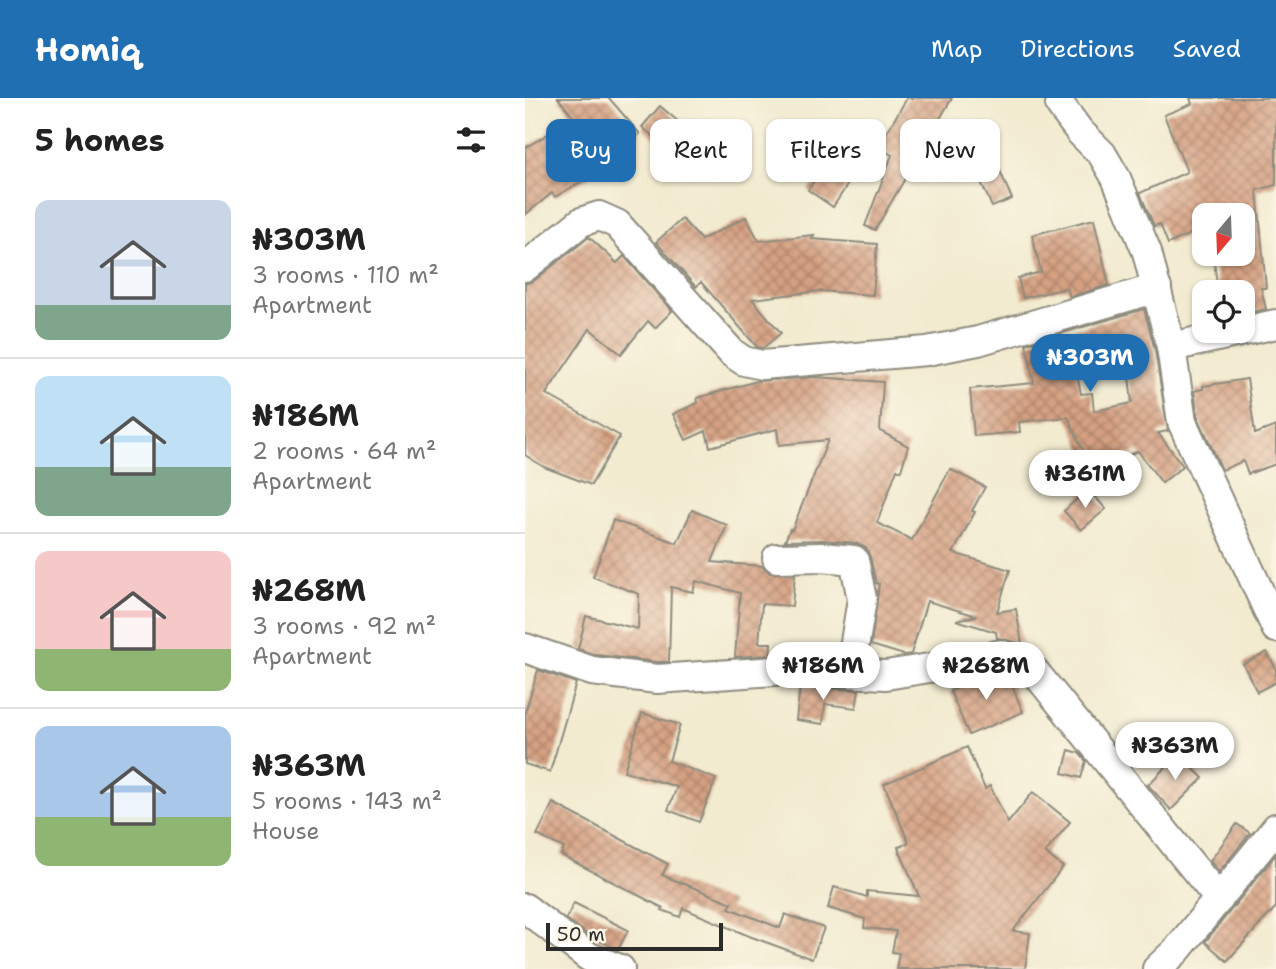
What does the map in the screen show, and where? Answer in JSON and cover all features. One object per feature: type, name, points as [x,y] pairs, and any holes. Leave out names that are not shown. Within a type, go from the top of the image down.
[{"type":"street","points":[[1060,105],[1080,132],[1102,154],[1116,178],[1147,252],[1171,347],[1182,422],[1276,628]]},
{"type":"street","points":[[525,267],[581,222],[599,216],[617,224],[732,353],[744,361],[762,365],[926,351],[978,341],[1157,288]]},
{"type":"street","points":[[1171,347],[1276,324]]},
{"type":"street","points":[[777,558],[822,557],[854,561],[862,599],[851,673]]},
{"type":"street","points":[[525,648],[592,671],[657,679],[789,670],[886,675],[1001,654],[1035,672],[1219,900]]},
{"type":"street","points":[[1157,969],[1177,950],[1276,828]]},
{"type":"street","points":[[525,908],[589,957],[620,969]]},
{"type":"building","points":[[558,98],[609,98],[627,119],[572,119]]},
{"type":"building","points":[[907,98],[952,98],[940,119],[900,119],[900,182],[903,182],[875,230],[865,226],[882,182],[886,182],[886,171],[892,155],[886,152],[886,133]]},
{"type":"building","points":[[1190,98],[1276,98],[1276,185],[1257,190],[1266,288],[1261,288],[1266,309],[1255,311],[1255,280],[1216,280],[1215,266],[1255,266],[1255,203],[1192,203],[1192,233],[1168,244],[1160,224],[1154,226],[1140,193],[1187,172],[1164,115],[1192,104]]},
{"type":"building","points":[[660,106],[675,119],[650,119],[650,134],[642,127]]},
{"type":"building","points":[[546,135],[546,182],[581,182],[555,197],[552,193],[525,215],[525,148]]},
{"type":"building","points":[[1000,171],[1012,199],[992,207],[981,182],[1000,182]]},
{"type":"building","points":[[813,182],[849,182],[833,207],[808,190]]},
{"type":"building","points":[[746,217],[759,241],[814,235],[812,239],[877,244],[873,295],[820,291],[752,299],[781,333],[763,348],[757,347],[701,282],[696,287],[656,242],[682,219],[701,240]]},
{"type":"building","points":[[1094,219],[1109,285],[1070,297],[1067,288],[1023,298],[1018,278],[1041,272],[1032,235]]},
{"type":"building","points":[[589,237],[617,263],[624,256],[672,311],[655,328],[648,321],[621,354],[590,329],[546,394],[620,436],[591,485],[544,467],[525,455],[525,284],[535,280]]},
{"type":"building","points":[[1144,309],[1155,350],[1168,431],[1158,433],[1183,466],[1162,483],[1138,451],[1092,471],[1068,417],[1019,422],[1020,432],[974,436],[970,389],[1034,383],[1026,344]],"holes":[[[1125,342],[1132,403],[1094,411],[1092,393],[1081,394],[1074,360]]]},
{"type":"building","points":[[816,377],[883,382],[880,431],[908,446],[901,471],[897,469],[877,523],[912,540],[950,469],[985,487],[953,553],[1010,570],[997,612],[1016,609],[1022,644],[997,638],[996,632],[956,620],[977,616],[927,601],[911,654],[904,655],[871,645],[879,584],[876,583],[866,548],[856,543],[823,540],[785,541],[790,529],[792,530],[828,440],[779,445],[777,429],[710,447],[706,431],[686,440],[673,414],[698,403],[697,398],[757,381]]},
{"type":"building","points":[[1247,379],[1255,434],[1276,426],[1276,464],[1248,474],[1243,461],[1222,470],[1198,417],[1194,391],[1203,389],[1203,386]]},
{"type":"building","points":[[1088,489],[1106,509],[1081,530],[1064,511]]},
{"type":"building","points":[[692,510],[727,525],[712,562],[762,566],[770,573],[795,574],[792,606],[762,604],[759,643],[771,643],[770,655],[735,657],[740,593],[696,581],[693,592],[671,587],[669,662],[596,655],[578,649],[586,616],[638,629],[639,594],[593,577],[613,520],[677,543]]},
{"type":"building","points":[[1267,652],[1276,669],[1276,682],[1257,692],[1243,664]]},
{"type":"building","points":[[538,670],[576,683],[550,772],[525,764],[525,713]]},
{"type":"building","points":[[999,672],[1008,676],[1023,712],[969,735],[950,691]]},
{"type":"building","points":[[800,687],[859,690],[856,708],[825,704],[823,724],[796,720]]},
{"type":"building","points":[[642,713],[680,725],[669,761],[716,779],[699,822],[668,810],[677,787],[624,771]]},
{"type":"building","points":[[967,747],[985,789],[990,786],[1008,823],[1033,792],[1070,822],[1045,853],[1063,867],[1013,931],[1030,933],[1025,969],[896,969],[899,953],[892,952],[896,931],[864,928],[865,919],[828,908],[834,887],[867,897],[867,891],[919,896],[898,847],[909,843],[884,784]]},
{"type":"building","points":[[1069,750],[1079,753],[1086,761],[1081,778],[1063,773]]},
{"type":"building","points":[[1178,754],[1203,778],[1171,810],[1148,785]]},
{"type":"building","points":[[553,803],[668,864],[662,875],[732,903],[729,908],[780,928],[785,914],[824,928],[812,959],[683,908],[680,917],[662,910],[663,908],[561,855],[564,848],[537,835]]},
{"type":"building","points":[[1237,824],[1250,833],[1219,872],[1210,861]]},
{"type":"building","points":[[1276,854],[1276,907],[1227,961],[1205,942]]},
{"type":"building","points":[[574,903],[628,930],[618,950],[587,934],[566,919]]}]
